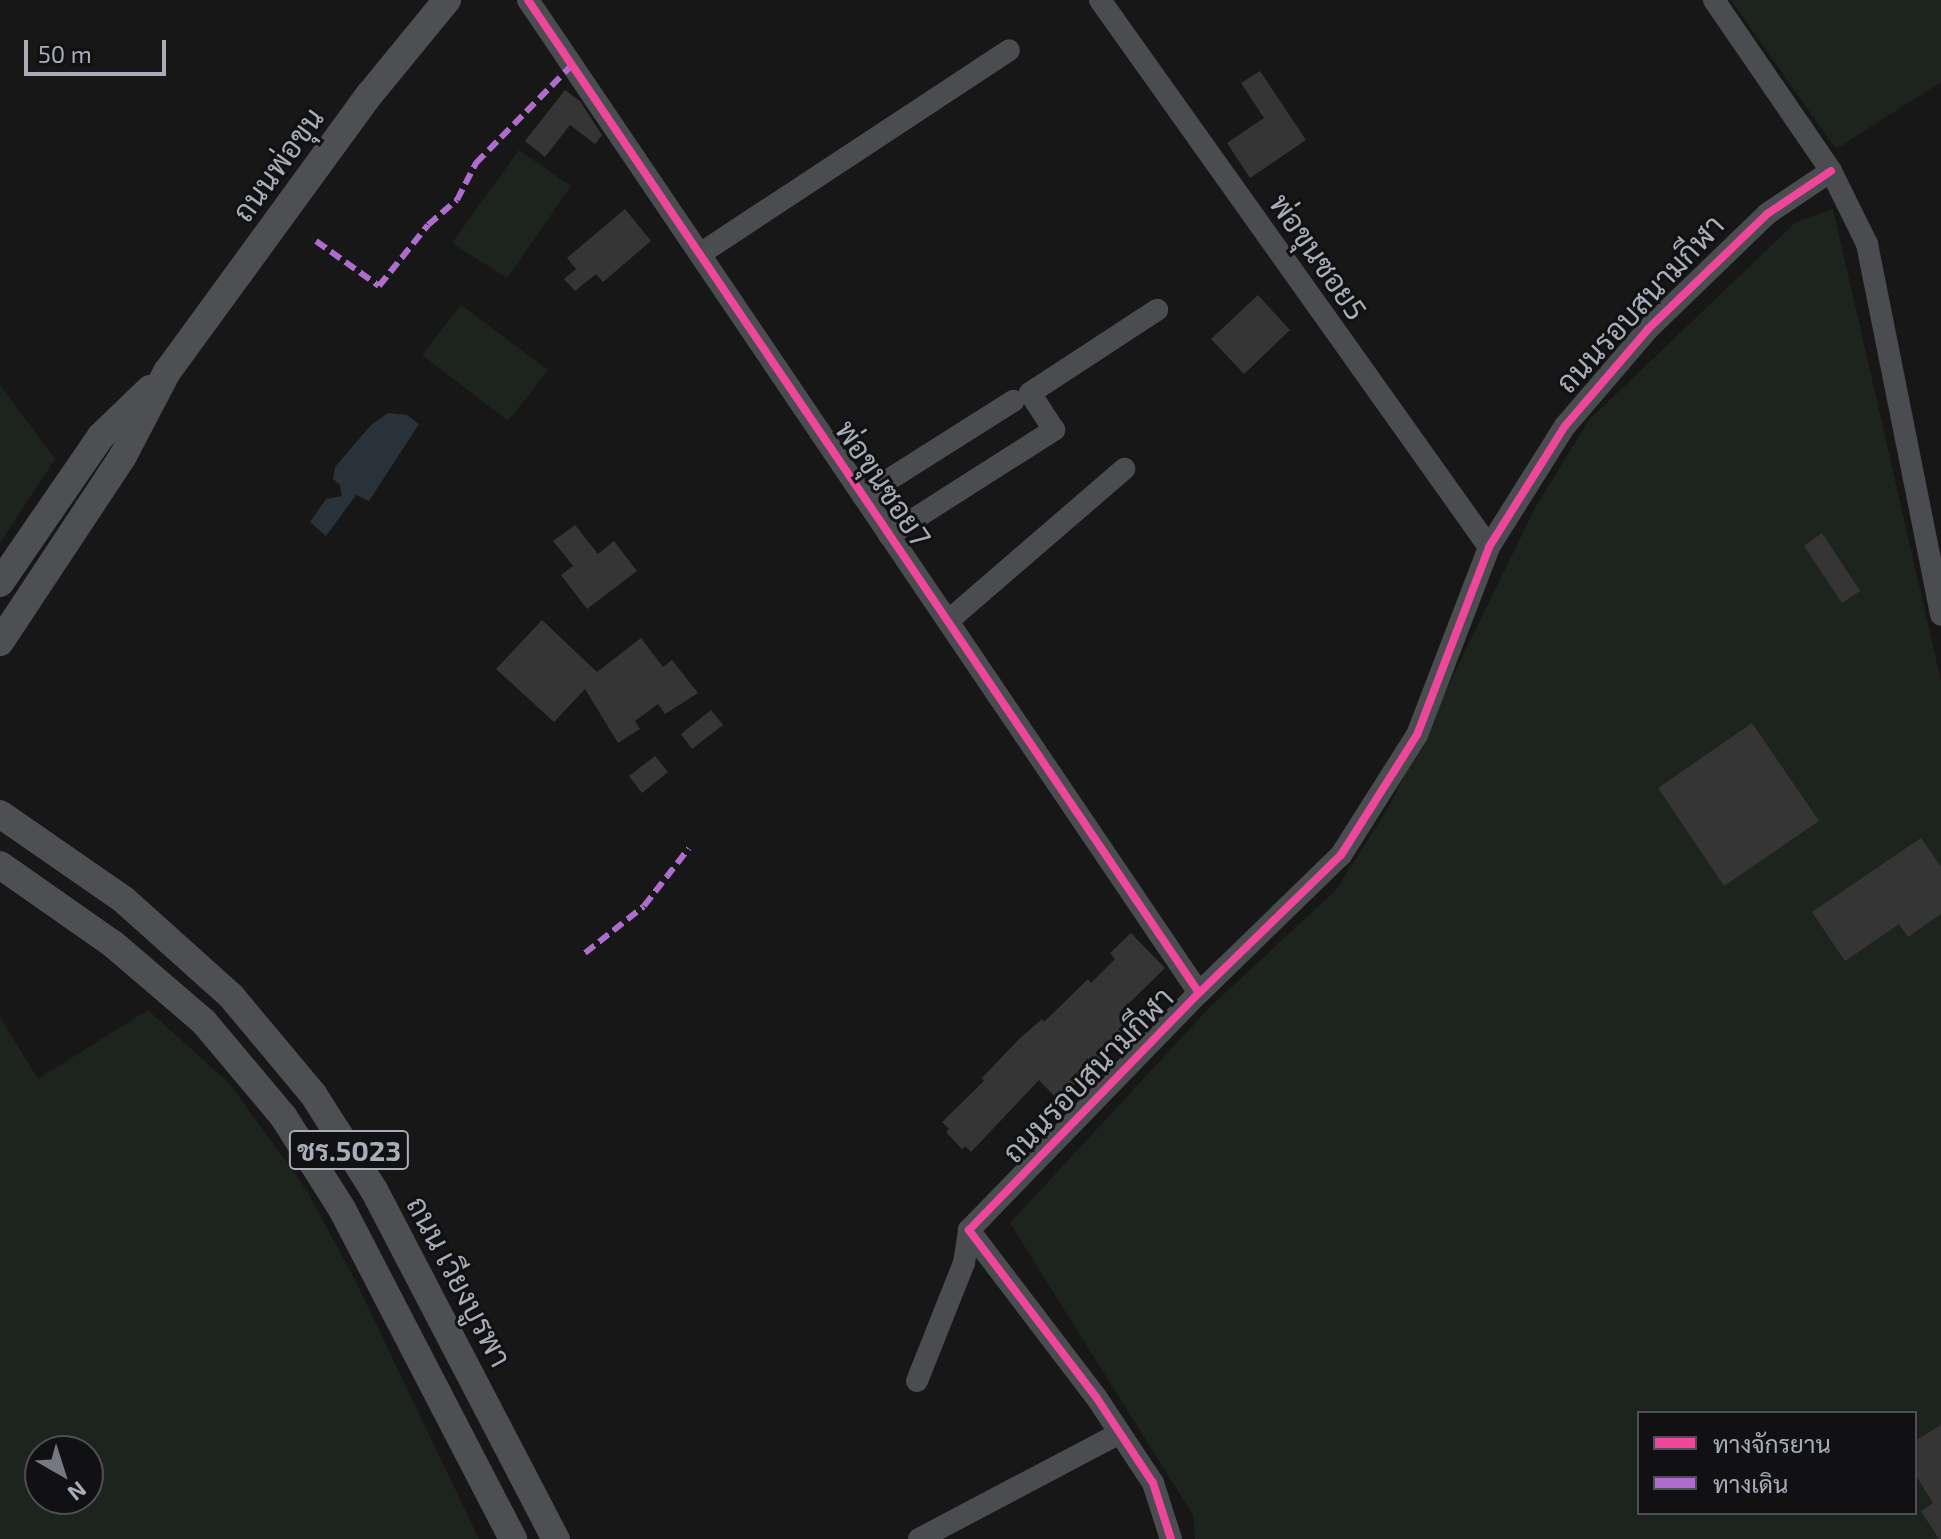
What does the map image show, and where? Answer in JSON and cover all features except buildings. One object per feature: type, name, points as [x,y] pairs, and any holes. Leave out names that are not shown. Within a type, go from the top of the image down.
[{"type":"main road","name":"ถนนพ่อขุน","points":[[0,642],[123,456],[167,372],[370,94],[447,0]]},
{"type":"main road","name":"ถนนพ่อขุน","points":[[0,583],[101,436],[167,372]]},
{"type":"main road","points":[[0,798],[40,840]]},
{"type":"main road","name":"ถนน เวียงบูรพา","points":[[0,814],[124,900],[231,996],[313,1094],[374,1190],[556,1539]]},
{"type":"main road","name":"ชร.5023","points":[[7,872],[113,944],[204,1022],[283,1116],[342,1209],[513,1539]]},
{"type":"street","name":"พ่อขุนซอย7","points":[[528,0],[1199,993]]},
{"type":"street","name":"พ่อขุนซอย5","points":[[1100,0],[1489,547]]},
{"type":"street","points":[[1714,0],[1831,171],[1867,244],[1941,615]]},
{"type":"street","points":[[700,254],[1009,50]]},
{"type":"street","name":"ถนนรอบสนามกีฬา","points":[[969,1230],[1199,993],[1341,855],[1417,735],[1489,547],[1565,426],[1648,329],[1767,214],[1831,171]]},
{"type":"street","points":[[889,535],[1054,430],[1030,393],[1157,310]]},
{"type":"street","points":[[863,496],[1013,401]]},
{"type":"street","points":[[948,621],[1124,469]]},
{"type":"street","points":[[917,1381],[964,1263],[969,1230]]},
{"type":"street","points":[[969,1230],[1120,1433],[1153,1483],[1171,1539]]},
{"type":"street","points":[[919,1539],[1120,1433]]},
{"type":"shaded area","points":[[1731,0],[1941,0],[1941,82],[1836,149]]},
{"type":"shaded area","points":[[519,150],[571,186],[507,278],[452,243]]},
{"type":"shaded area","points":[[1833,209],[1941,681],[1941,1539],[1195,1539],[1193,1515],[1010,1223],[1210,1007],[1336,890],[1390,805],[1535,508],[1589,420],[1796,222]]},
{"type":"shaded area","points":[[461,305],[548,370],[508,421],[422,355]]},
{"type":"shaded area","points":[[0,385],[55,459],[0,543]]},
{"type":"shaded area","points":[[388,413],[407,415],[419,424],[369,501],[356,495],[326,536],[310,522],[326,499],[342,496],[340,485],[333,479],[335,467],[371,425]]},
{"type":"shaded area","points":[[148,1010],[230,1084],[307,1191],[357,1284],[479,1539],[0,1539],[0,1017],[38,1079]]},
{"type":"marked path","points":[[316,241],[379,286],[428,225],[457,200],[476,163],[572,65]]},
{"type":"marked path","points":[[585,953],[644,906],[689,848]]},
{"type":"cycle path","points":[[528,0],[1199,993]]},
{"type":"cycle path","points":[[1171,1539],[1153,1483],[1096,1397],[969,1230],[1199,993],[1341,855],[1417,735],[1489,547],[1565,426],[1648,329],[1767,214],[1831,171]]}]
